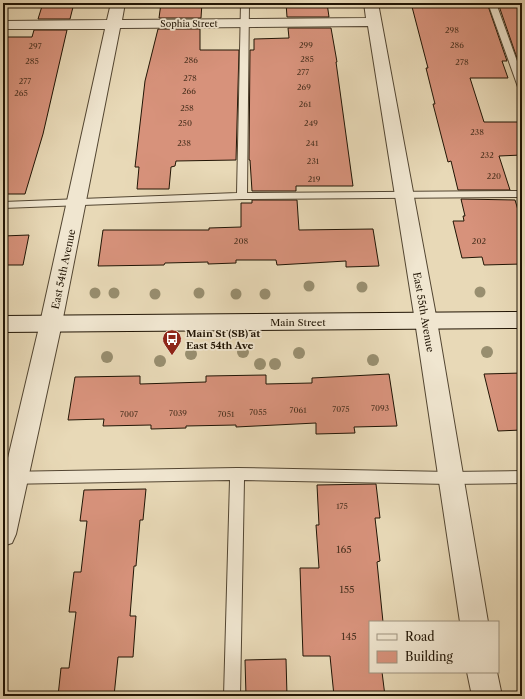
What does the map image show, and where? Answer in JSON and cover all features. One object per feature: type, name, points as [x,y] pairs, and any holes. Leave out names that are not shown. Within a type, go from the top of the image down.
[{"type":"street","name":"East 54th Avenue","points":[[3,534],[9,478],[51,323],[118,3]]},
{"type":"street","name":"Sophia Street","points":[[3,25],[245,23],[372,12]]},
{"type":"street","name":"East 55th Avenue","points":[[372,12],[426,321],[474,621]]},
{"type":"street","name":"Main Street","points":[[3,324],[522,320]]},
{"type":"street","points":[[482,673],[487,696]]},
{"type":"lane","points":[[242,196],[245,3]]},
{"type":"lane","points":[[492,3],[522,87]]},
{"type":"lane","points":[[3,204],[242,196],[522,194]]},
{"type":"lane","points":[[232,696],[237,474]]},
{"type":"lane","points":[[9,478],[237,474],[522,478]]},
{"type":"building","points":[[43,3],[74,3],[70,19],[38,19]]},
{"type":"building","points":[[161,3],[202,3],[201,18],[159,18]]},
{"type":"building","points":[[286,3],[327,3],[329,17],[287,17]]},
{"type":"building","points":[[411,3],[487,3],[507,61],[502,61],[508,78],[470,78],[484,122],[522,122],[522,155],[499,156],[510,190],[458,190],[451,161],[448,162],[433,104],[435,104],[426,68],[428,68]]},
{"type":"building","points":[[498,3],[500,3],[500,6],[522,6],[522,61],[518,61]]},
{"type":"building","points":[[288,28],[331,28],[337,62],[353,186],[296,186],[296,191],[252,191],[249,160],[250,50],[254,50],[254,39],[289,38]]},
{"type":"building","points":[[158,29],[200,29],[200,50],[239,50],[236,160],[176,161],[175,166],[171,167],[169,189],[137,189],[139,167],[135,167],[145,81]]},
{"type":"building","points":[[34,30],[67,30],[43,134],[25,194],[3,194],[3,37],[32,37]]},
{"type":"building","points":[[461,199],[515,200],[522,223],[522,264],[484,265],[482,257],[462,258],[453,221],[464,221],[463,216],[465,216]]},
{"type":"building","points":[[252,200],[297,200],[299,230],[373,229],[379,266],[346,267],[346,261],[277,265],[276,260],[236,260],[236,263],[208,264],[208,262],[165,263],[164,265],[98,266],[103,230],[209,230],[209,228],[241,227],[241,203],[252,203]]},
{"type":"building","points":[[29,235],[23,265],[3,265],[3,236]]},
{"type":"building","points":[[522,373],[522,430],[498,431],[484,374]]},
{"type":"building","points":[[389,374],[397,426],[354,427],[355,433],[316,434],[316,423],[236,427],[236,425],[186,426],[186,428],[151,429],[151,425],[103,426],[104,419],[68,420],[75,377],[140,376],[140,384],[206,382],[206,376],[266,375],[266,384],[312,383],[312,378]]},
{"type":"building","points":[[376,484],[380,518],[375,518],[380,561],[377,562],[383,621],[369,621],[369,673],[382,673],[385,696],[334,696],[330,656],[303,656],[300,568],[319,568],[316,525],[319,525],[317,485]]},
{"type":"building","points":[[146,489],[143,520],[140,520],[136,566],[134,566],[130,616],[136,616],[133,657],[118,657],[114,696],[58,696],[61,668],[69,668],[76,612],[69,612],[74,572],[81,572],[87,521],[80,521],[84,490]]},
{"type":"building","points":[[286,659],[287,696],[246,696],[245,660]]},
{"type":"place","name":"Main St (SB) at East 54th Ave","points":[[172,356]]}]
